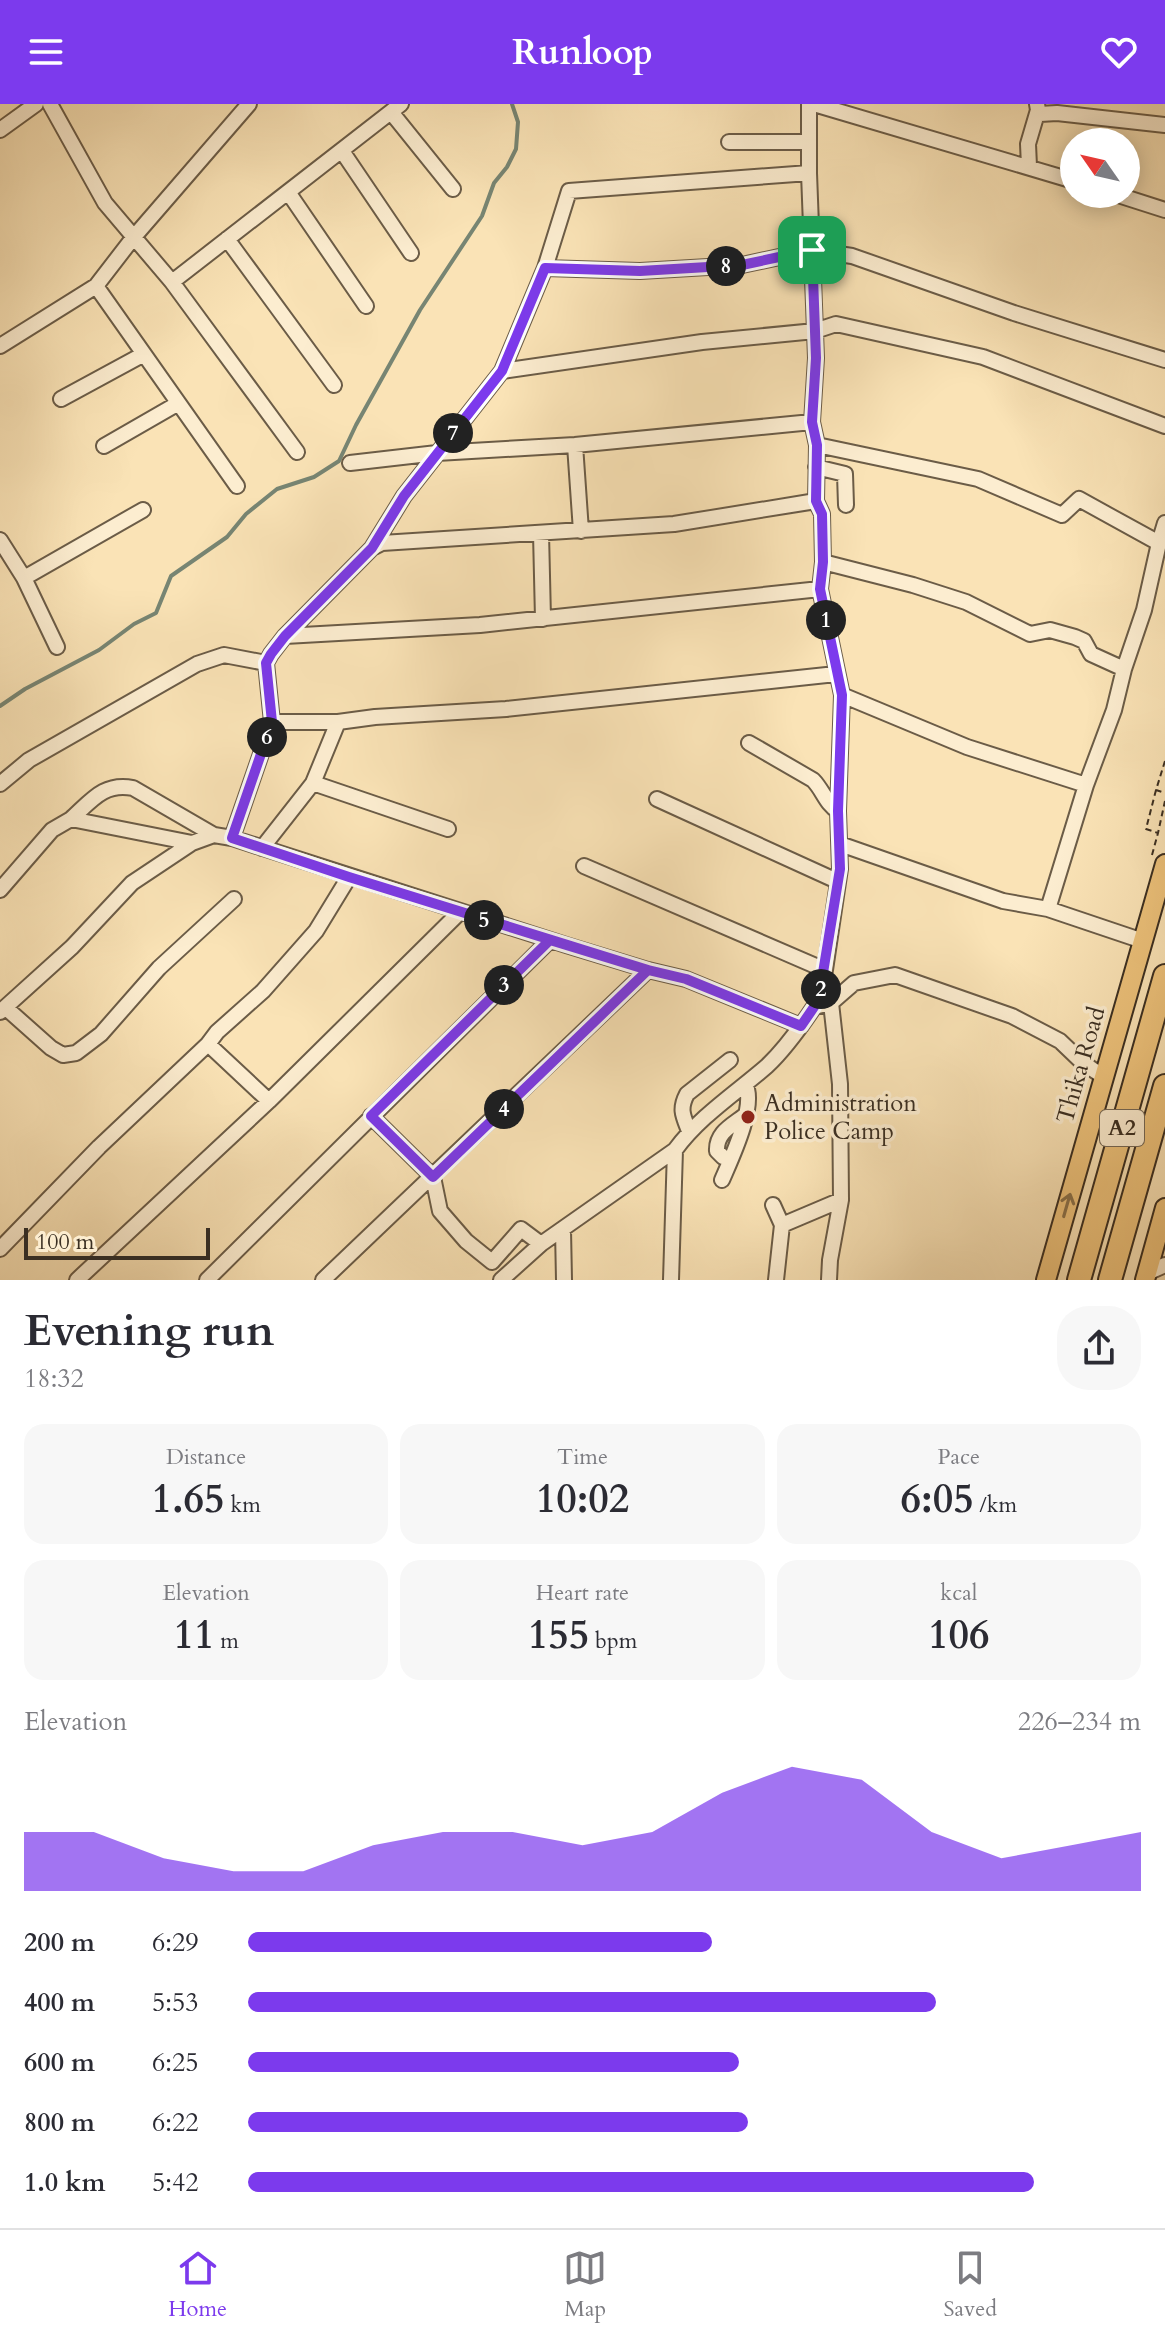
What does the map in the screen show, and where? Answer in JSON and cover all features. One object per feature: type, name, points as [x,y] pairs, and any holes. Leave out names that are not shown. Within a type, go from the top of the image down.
[{"type":"highway","name":"A2","points":[[1079,1280],[1165,976]]},
{"type":"highway","name":"A2","points":[[1110,1280],[1165,1086]]},
{"type":"main road","name":"Thika Road","points":[[1046,1280],[1165,864]]},
{"type":"main road","points":[[1146,1277],[1165,1208]]},
{"type":"street","points":[[0,130],[36,104]]},
{"type":"street","points":[[50,104],[105,203],[172,282],[297,452]]},
{"type":"street","points":[[0,346],[96,286],[133,238],[249,104]]},
{"type":"street","points":[[501,1280],[541,1244],[675,1150],[689,1131],[769,1064],[814,1007],[825,970],[840,869],[838,811],[842,695],[820,589],[822,514],[816,501],[817,445],[812,422],[815,331],[809,142],[812,104],[1060,176]]},
{"type":"street","points":[[1029,166],[1028,144],[1038,107]]},
{"type":"street","points":[[1038,107],[1040,114],[1057,113],[1165,125]]},
{"type":"street","points":[[172,282],[396,108],[453,189]]},
{"type":"street","points":[[729,142],[809,142]]},
{"type":"street","points":[[342,151],[411,253]]},
{"type":"street","points":[[232,838],[272,722],[266,663],[285,636],[372,548],[404,496],[502,371],[545,268],[569,191],[809,173]]},
{"type":"street","points":[[288,192],[366,306]]},
{"type":"street","points":[[1140,202],[1165,210]]},
{"type":"street","points":[[227,239],[334,385]]},
{"type":"street","points":[[545,268],[640,271],[742,265],[812,250],[852,256],[1000,308],[1165,360]]},
{"type":"street","points":[[96,286],[237,486]]},
{"type":"street","points":[[502,371],[702,342],[815,331],[836,324],[983,357],[1165,426]]},
{"type":"street","points":[[61,399],[144,354]]},
{"type":"street","points":[[104,446],[177,404]]},
{"type":"street","points":[[350,463],[812,422]]},
{"type":"street","points":[[575,445],[581,531]]},
{"type":"street","points":[[817,445],[978,479],[1062,515],[1079,499],[1159,543]]},
{"type":"street","points":[[816,467],[845,467],[846,505]]},
{"type":"street","points":[[372,548],[382,543],[674,524],[816,501]]},
{"type":"street","points":[[24,578],[143,510]]},
{"type":"street","points":[[1048,909],[1086,785],[1114,710],[1144,610],[1165,523]]},
{"type":"street","points":[[541,533],[543,619]]},
{"type":"street","points":[[0,540],[24,578],[57,647]]},
{"type":"street","points":[[823,562],[966,602],[1030,634],[1050,630],[1075,637],[1084,641],[1091,654],[1124,669]]},
{"type":"street","points":[[285,636],[543,619],[820,589]]},
{"type":"street","points":[[0,784],[29,760],[197,664],[224,655],[266,663]]},
{"type":"street","points":[[272,722],[338,722],[506,709],[836,674]]},
{"type":"street","points":[[842,695],[967,747],[1086,785]]},
{"type":"street","points":[[262,848],[313,783],[338,722]]},
{"type":"street","points":[[749,743],[813,780],[830,807],[838,811]]},
{"type":"street","points":[[313,783],[448,829]]},
{"type":"street","points":[[0,890],[52,830],[71,819],[104,790],[120,785],[133,788],[214,835],[232,838],[648,970],[686,979],[801,1026]]},
{"type":"street","points":[[657,799],[837,881]]},
{"type":"street","points":[[71,819],[192,843]]},
{"type":"street","points":[[214,835],[192,843],[132,883],[72,947],[3,1010],[51,1048],[63,1055],[76,1053],[101,1034],[159,968],[234,899]]},
{"type":"street","points":[[840,844],[1003,901],[1048,909],[1143,941]]},
{"type":"street","points":[[584,866],[825,970]]},
{"type":"street","points":[[0,1249],[99,1147],[263,991],[316,931],[349,877]]},
{"type":"street","points":[[77,1280],[269,1101],[460,912]]},
{"type":"street","points":[[207,1280],[550,940]]},
{"type":"street","points":[[323,1280],[648,970]]},
{"type":"street","points":[[814,1007],[831,1003],[854,983],[895,975],[1012,1016],[1060,1041],[1083,1063],[1104,1077]]},
{"type":"street","points":[[829,1280],[841,1200],[840,1084],[831,1003]]},
{"type":"street","points":[[208,1044],[269,1101]]},
{"type":"street","points":[[689,1131],[681,1112],[687,1094],[730,1060]]},
{"type":"street","points":[[722,1180],[730,1159],[717,1151],[718,1141],[724,1131],[744,1116],[749,1096],[745,1084]]},
{"type":"street","points":[[371,1116],[433,1177],[440,1211],[466,1241],[492,1262],[521,1229],[541,1244]]},
{"type":"street","points":[[671,1280],[675,1150]]},
{"type":"street","points":[[782,1225],[841,1200]]},
{"type":"street","points":[[773,1205],[782,1225],[776,1280]]},
{"type":"street","points":[[563,1230],[564,1280]]},
{"type":"street","points":[[1146,1277],[1165,1265]]},
{"type":"path","points":[[1165,761],[1146,829],[1158,833],[1165,801]]},
{"type":"path","points":[[1156,790],[1165,793]]},
{"type":"waterway","points":[[0,706],[25,689],[99,650],[134,624],[156,613],[171,576],[227,537],[246,514],[277,489],[314,477],[339,461],[420,310],[482,216],[494,183],[516,149],[518,122],[512,104]]},
{"type":"place","name":"Administration Police Camp","points":[[748,1117]]},
{"type":"route","points":[[812,250],[742,265],[640,271],[545,268],[502,371],[404,496],[372,548],[285,636],[266,663],[272,722],[232,838],[648,970],[433,1177],[371,1116],[550,940],[648,970],[686,979],[801,1026],[814,1007],[825,970],[840,869],[838,811],[842,695],[820,589],[822,514],[816,501],[817,445],[812,422],[816,358],[812,250]]}]
